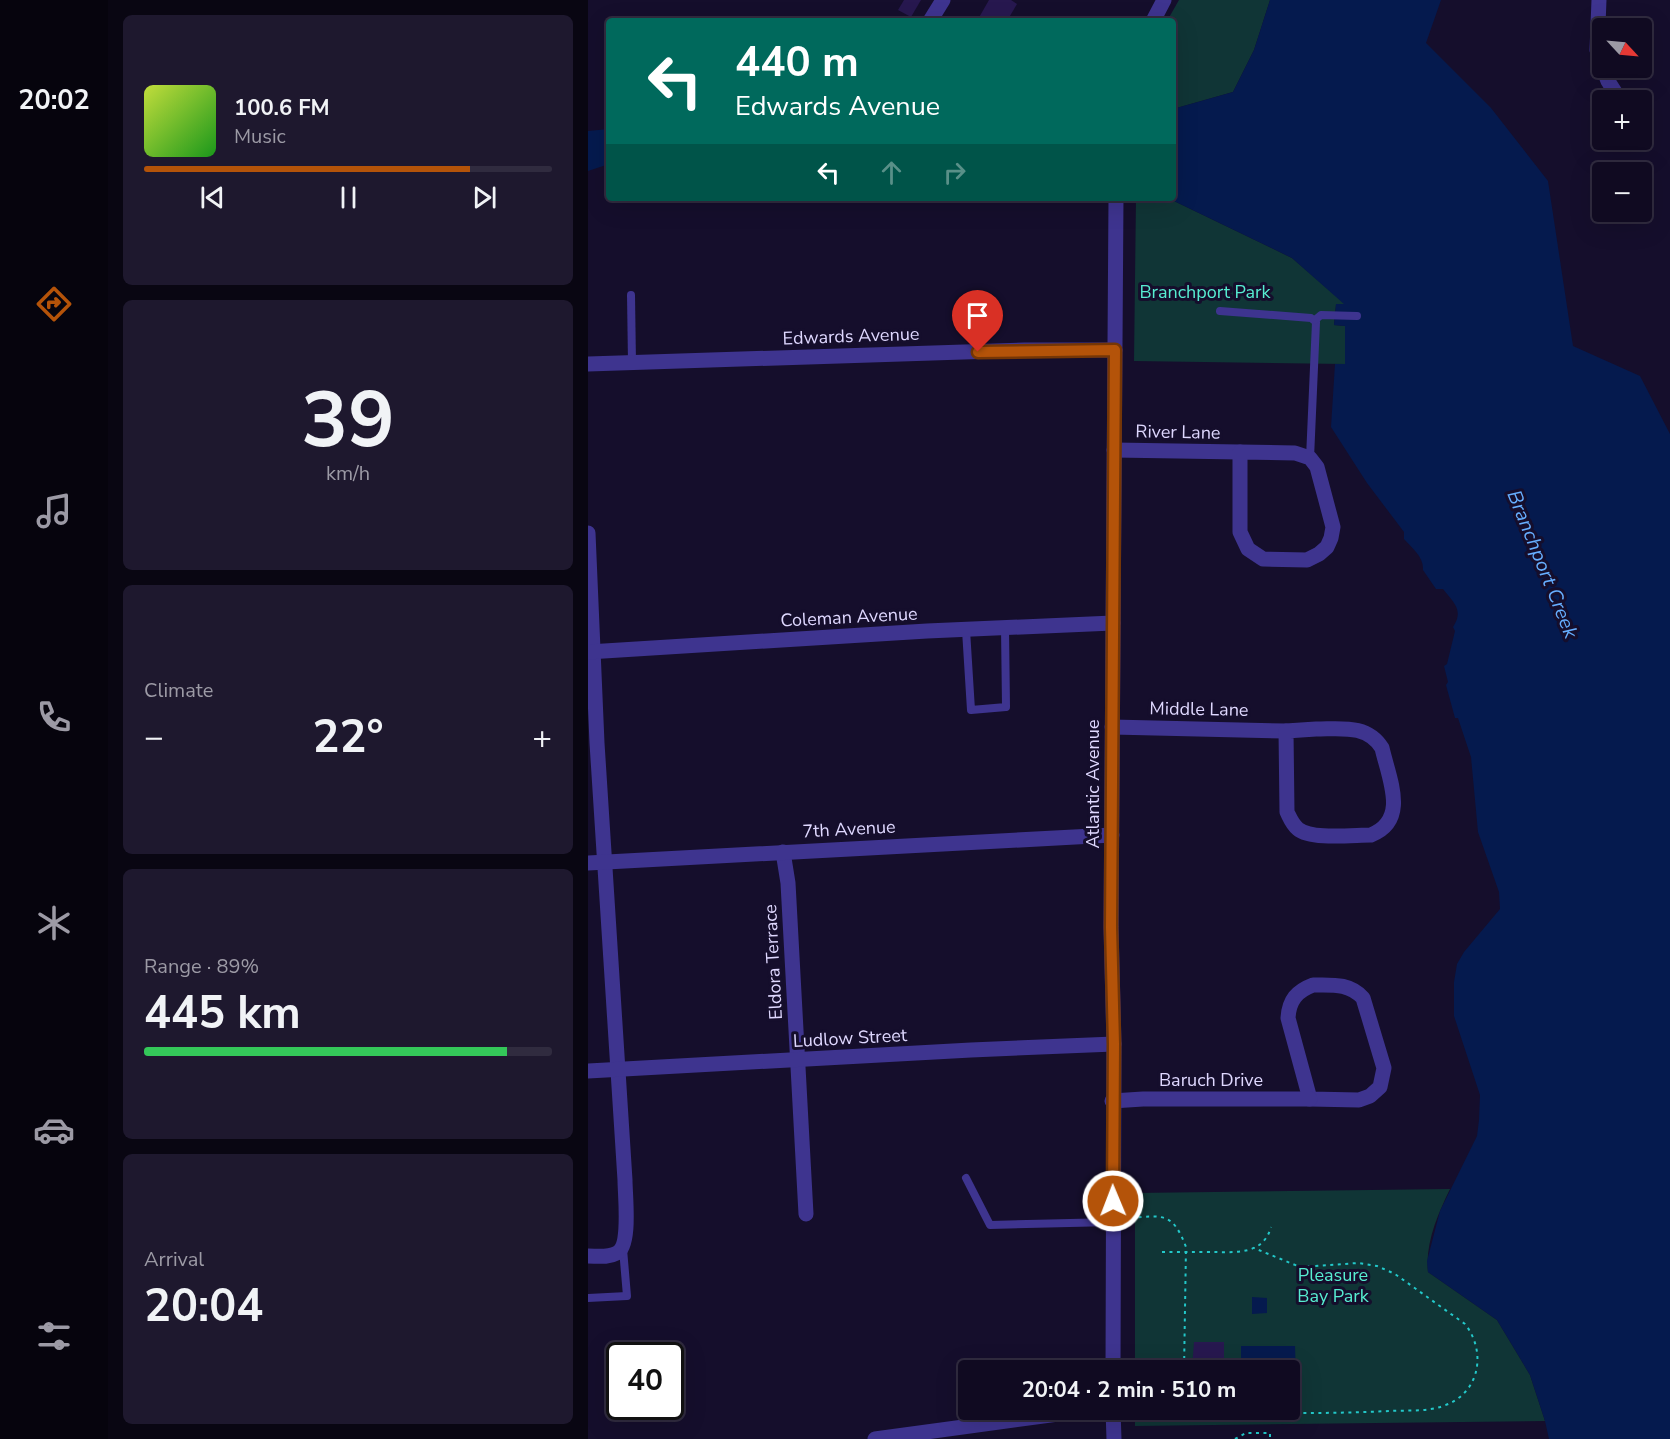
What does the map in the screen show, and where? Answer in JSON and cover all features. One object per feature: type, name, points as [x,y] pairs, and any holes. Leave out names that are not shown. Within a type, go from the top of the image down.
[{"type":"street","points":[[932,18],[943,0]]},
{"type":"street","points":[[1155,18],[1164,0]]},
{"type":"street","points":[[1598,18],[1599,0]]},
{"type":"street","name":"Atlantic Avenue","points":[[1113,1360],[1112,1101],[1114,1044],[1111,927],[1116,201]]},
{"type":"street","name":"Edwards Avenue","points":[[588,364],[1012,350],[1115,350]]},
{"type":"street","name":"River Lane","points":[[1114,450],[1240,452],[1295,453],[1310,458],[1320,473],[1333,527],[1327,547],[1319,555],[1307,560],[1263,559],[1248,549],[1240,532],[1240,452]]},
{"type":"street","points":[[588,533],[591,652],[606,861],[626,1229],[622,1249],[610,1256],[588,1256]]},
{"type":"street","name":"Coleman Avenue","points":[[591,652],[1113,623]]},
{"type":"street","name":"Middle Lane","points":[[1113,727],[1286,731],[1354,729],[1363,731],[1377,741],[1382,748],[1395,804],[1391,819],[1386,826],[1371,835],[1312,835],[1298,829],[1290,820],[1287,812],[1286,731]]},
{"type":"street","name":"7th Avenue","points":[[588,863],[1112,835]]},
{"type":"street","name":"Eldora Terrace","points":[[783,852],[788,883],[806,1214]]},
{"type":"street","name":"Baruch Drive","points":[[1112,1101],[1143,1099],[1359,1100],[1375,1092],[1383,1081],[1384,1068],[1367,1006],[1363,998],[1349,987],[1313,985],[1302,989],[1295,995],[1288,1009],[1288,1018],[1310,1099]]},
{"type":"street","name":"Ludlow Street","points":[[588,1071],[1114,1044]]},
{"type":"street","points":[[875,1439],[1015,1420]]},
{"type":"street","points":[[1113,1420],[1114,1439]]},
{"type":"lane","points":[[631,295],[632,363]]},
{"type":"lane","points":[[1220,311],[1314,320],[1316,325],[1310,458]]},
{"type":"lane","points":[[1314,320],[1324,315],[1357,316]]},
{"type":"lane","points":[[966,630],[970,710],[1006,707],[1005,628]]},
{"type":"lane","points":[[966,1178],[990,1225],[1113,1222]]},
{"type":"lane","points":[[588,1298],[627,1296],[622,1249]]},
{"type":"path","points":[[1131,1218],[1153,1216],[1169,1220],[1179,1229],[1187,1252],[1184,1360]]},
{"type":"path","points":[[1162,1252],[1232,1253],[1254,1248],[1269,1234],[1271,1227]]},
{"type":"path","points":[[1254,1248],[1296,1267],[1327,1267],[1364,1263],[1389,1271],[1465,1324],[1478,1348],[1477,1370],[1473,1380],[1459,1397],[1443,1406],[1352,1413],[1300,1413]]},
{"type":"path","points":[[1235,1439],[1246,1432],[1270,1433],[1270,1439]]},
{"type":"green space","points":[[1179,0],[1270,0],[1254,50],[1233,92],[1176,108],[1176,18],[1169,18]]},
{"type":"green space","name":"Branchport Park","points":[[1136,201],[1174,201],[1292,258],[1345,304],[1336,305],[1334,325],[1345,326],[1345,364],[1134,361]]},
{"type":"green space","name":"Pleasure Bay Park","points":[[1450,1189],[1430,1240],[1428,1272],[1497,1320],[1530,1375],[1545,1421],[1135,1426],[1135,1420],[1300,1420],[1300,1360],[1135,1360],[1135,1193]]},
{"type":"water","name":"Branchport Creek","points":[[1270,0],[1441,0],[1426,43],[1491,108],[1548,181],[1573,346],[1640,376],[1670,434],[1670,1439],[1549,1439],[1530,1375],[1497,1320],[1428,1272],[1427,1261],[1440,1211],[1477,1136],[1479,1120],[1480,1095],[1454,1016],[1454,982],[1457,964],[1464,952],[1500,909],[1499,892],[1478,832],[1471,757],[1458,718],[1455,718],[1446,685],[1448,682],[1444,666],[1447,664],[1458,611],[1443,589],[1436,589],[1423,570],[1420,557],[1404,539],[1404,532],[1367,483],[1331,427],[1335,364],[1345,364],[1345,326],[1334,325],[1336,304],[1344,304],[1292,258],[1174,201],[1176,201],[1176,108],[1233,92],[1254,50]]},
{"type":"water","points":[[606,129],[606,165],[588,171],[588,131]]},
{"type":"water","points":[[1252,1297],[1267,1298],[1267,1313],[1252,1314]]},
{"type":"water","points":[[1241,1346],[1295,1346],[1295,1360],[1241,1360]]},
{"type":"building","points":[[904,0],[921,0],[911,17],[898,10]]},
{"type":"building","points":[[989,0],[1011,0],[1017,4],[1009,18],[979,18]]},
{"type":"building","points":[[1194,1342],[1224,1342],[1224,1360],[1193,1360]]},
{"type":"route","points":[[978,352],[1115,350],[1111,927],[1114,1044],[1113,1201]]}]
